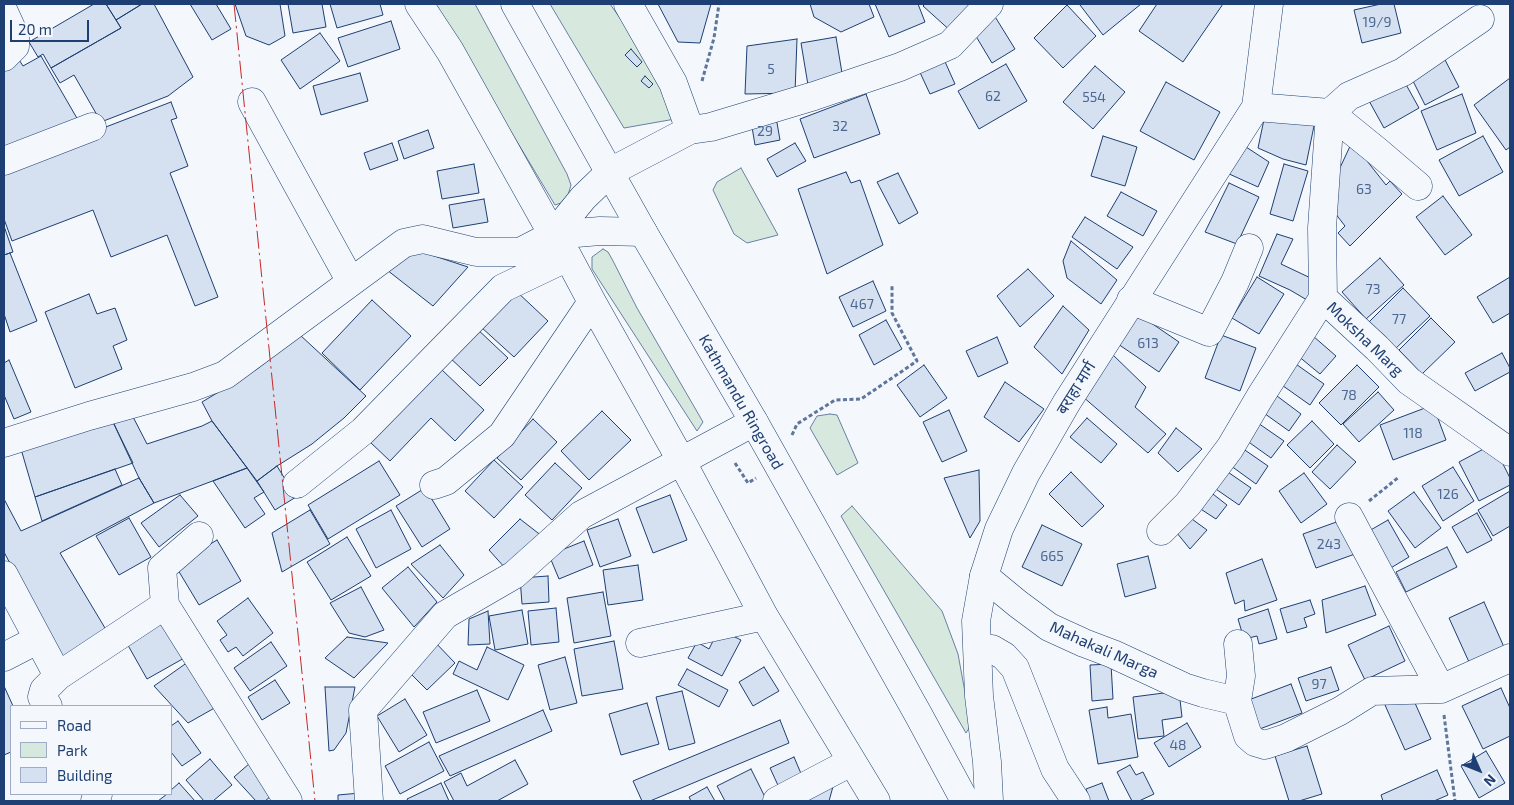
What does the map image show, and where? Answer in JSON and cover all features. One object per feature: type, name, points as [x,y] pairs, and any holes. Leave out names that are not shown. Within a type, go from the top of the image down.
[{"type":"main road","points":[[419,4],[450,51],[553,235],[568,257],[682,462],[764,616],[876,801]]},
{"type":"main road","name":"Kathmandu Ringroad","points":[[515,4],[643,232],[754,422],[965,801]]},
{"type":"main road","points":[[628,4],[673,83],[690,130]]},
{"type":"main road","points":[[553,235],[583,198],[610,172],[690,130],[711,127],[814,96],[900,67],[950,45],[989,4]]},
{"type":"main road","name":"बराहा मार्ग","points":[[988,801],[987,762],[979,696],[976,621],[984,576],[999,529],[1026,473],[1067,402],[1256,107],[1268,4]]},
{"type":"main road","points":[[4,12],[15,36],[15,46],[4,57]]},
{"type":"main road","points":[[1330,113],[1349,96],[1403,72],[1480,19]]},
{"type":"main road","points":[[252,102],[351,282]]},
{"type":"main road","points":[[1256,107],[1330,113],[1418,186]]},
{"type":"main road","name":"Moksha Marg","points":[[1330,113],[1322,228],[1323,298],[1377,348],[1409,381],[1510,452]]},
{"type":"main road","points":[[4,161],[92,127]]},
{"type":"main road","points":[[4,443],[89,416],[192,387],[225,375],[404,243],[423,239],[476,252],[520,252],[553,235],[600,231],[643,232]]},
{"type":"main road","points":[[1131,300],[1209,332],[1235,282],[1249,248]]},
{"type":"main road","points":[[297,484],[363,431],[503,288],[568,257]]},
{"type":"main road","points":[[1161,531],[1188,504],[1230,448],[1323,298]]},
{"type":"main road","points":[[434,485],[446,481],[502,435],[592,302]]},
{"type":"main road","points":[[369,801],[363,710],[445,615],[514,575],[581,515],[754,422]]},
{"type":"main road","points":[[1349,516],[1441,690]]},
{"type":"main road","points":[[199,536],[162,568],[165,605],[288,801]]},
{"type":"main road","points":[[4,576],[58,676]]},
{"type":"main road","name":"Mahakali Marga","points":[[984,576],[1049,626],[1184,687],[1238,701]]},
{"type":"main road","points":[[47,705],[42,697],[44,690],[58,676],[165,605]]},
{"type":"main road","points":[[640,643],[764,616]]},
{"type":"main road","points":[[4,657],[37,640]]},
{"type":"main road","points":[[1238,644],[1240,676],[1238,701],[1248,736],[1255,742],[1265,745],[1286,738],[1340,711],[1372,691],[1441,690],[1510,658]]},
{"type":"main road","points":[[978,650],[992,649],[1004,656],[1015,668],[1055,769],[1076,801]]},
{"type":"main road","points":[[777,801],[852,762]]},
{"type":"path","points":[[701,86],[714,38],[719,4]]},
{"type":"path","points":[[1441,690],[1455,801]]},
{"type":"green space","points":[[433,4],[475,4],[567,174],[571,185],[568,195],[561,203],[555,205]]},
{"type":"green space","points":[[550,4],[610,4],[669,87],[675,119],[624,128]]},
{"type":"green space","points":[[741,168],[778,235],[747,243],[734,234],[713,190],[717,182]]},
{"type":"green space","points":[[603,249],[608,252],[637,308],[703,422],[697,431],[592,269],[592,257]]},
{"type":"green space","points":[[837,415],[858,463],[837,475],[810,428],[817,416]]},
{"type":"green space","points":[[852,506],[942,611],[958,654],[971,725],[966,733],[841,516]]},
{"type":"building","points":[[94,4],[106,4],[121,28],[51,68],[43,54],[38,57],[29,42]]},
{"type":"building","points":[[106,4],[142,4],[116,20]]},
{"type":"building","points":[[142,4],[154,4],[193,77],[168,96],[101,122],[74,75],[60,83],[51,68],[121,28],[116,20]]},
{"type":"building","points":[[190,4],[216,4],[231,29],[212,40]]},
{"type":"building","points":[[235,4],[280,4],[285,36],[269,45],[246,36]]},
{"type":"building","points":[[288,4],[322,4],[326,27],[293,33]]},
{"type":"building","points":[[330,4],[380,4],[383,15],[337,28]]},
{"type":"building","points":[[658,4],[711,4],[700,43],[678,42]]},
{"type":"building","points":[[810,4],[869,4],[874,17],[841,32],[814,17]]},
{"type":"building","points":[[875,4],[918,4],[925,22],[889,37]]},
{"type":"building","points":[[925,4],[980,4],[953,33],[923,6]]},
{"type":"building","points":[[1081,4],[1141,4],[1103,35]]},
{"type":"building","points":[[1157,4],[1223,4],[1183,62],[1139,31]]},
{"type":"building","points":[[1381,4],[1394,4],[1401,33],[1362,43],[1354,10]]},
{"type":"building","points":[[1067,5],[1096,36],[1063,68],[1034,38]]},
{"type":"building","points":[[994,15],[1015,49],[992,63],[971,28]]},
{"type":"building","points":[[391,21],[400,49],[348,67],[338,38]]},
{"type":"building","points":[[320,33],[340,61],[300,89],[281,60]]},
{"type":"building","points":[[836,37],[843,79],[808,85],[801,43]]},
{"type":"building","points":[[797,39],[795,93],[745,94],[747,46]]},
{"type":"building","points":[[631,49],[642,62],[637,67],[625,55]]},
{"type":"building","points":[[1442,54],[1459,87],[1425,105],[1408,71]]},
{"type":"building","points":[[16,55],[23,66],[41,56],[78,120],[4,152],[4,62]]},
{"type":"building","points":[[942,55],[955,84],[930,94],[917,66]]},
{"type":"building","points":[[1006,64],[1027,101],[979,129],[958,91]]},
{"type":"building","points":[[1095,66],[1125,92],[1093,129],[1063,102]]},
{"type":"building","points":[[360,73],[368,101],[321,115],[313,86]]},
{"type":"building","points":[[645,76],[653,84],[649,88],[641,81]]},
{"type":"building","points":[[1510,78],[1510,147],[1506,150],[1474,105]]},
{"type":"building","points":[[1403,79],[1419,108],[1384,128],[1368,99]]},
{"type":"building","points":[[1166,82],[1220,112],[1194,160],[1140,131]]},
{"type":"building","points":[[866,94],[880,134],[814,158],[800,119]]},
{"type":"building","points":[[1462,94],[1476,133],[1437,150],[1421,111]]},
{"type":"building","points":[[171,102],[177,118],[171,120],[188,166],[170,173],[218,297],[195,306],[167,235],[111,257],[93,210],[12,241],[4,219],[4,166]]},
{"type":"building","points":[[1266,110],[1315,121],[1306,165],[1283,159],[1258,148]]},
{"type":"building","points":[[776,117],[780,140],[755,145],[751,121]]},
{"type":"building","points":[[428,130],[434,148],[404,159],[398,141]]},
{"type":"building","points":[[1103,136],[1137,147],[1125,186],[1091,176]]},
{"type":"building","points":[[1483,136],[1503,172],[1459,196],[1439,160]]},
{"type":"building","points":[[1352,142],[1386,185],[1390,181],[1402,194],[1350,246],[1338,233],[1345,226],[1325,200]]},
{"type":"building","points":[[392,143],[398,160],[370,170],[364,153]]},
{"type":"building","points":[[795,143],[806,161],[777,177],[767,159]]},
{"type":"building","points":[[1243,145],[1269,162],[1258,187],[1227,173]]},
{"type":"building","points":[[474,164],[479,193],[442,199],[437,171]]},
{"type":"building","points":[[1284,164],[1308,171],[1293,221],[1270,214]]},
{"type":"building","points":[[846,172],[851,183],[860,180],[883,245],[827,274],[798,189]]},
{"type":"building","points":[[898,173],[918,213],[899,224],[877,182]]},
{"type":"building","points":[[1229,183],[1259,197],[1237,244],[1205,232]]},
{"type":"building","points":[[1121,192],[1157,211],[1143,236],[1107,216]]},
{"type":"building","points":[[1443,196],[1472,235],[1445,255],[1416,217]]},
{"type":"building","points":[[484,199],[488,222],[453,228],[449,205]]},
{"type":"building","points":[[1085,217],[1133,247],[1117,269],[1072,237]]},
{"type":"building","points":[[4,226],[13,252],[4,255]]},
{"type":"building","points":[[1277,234],[1293,239],[1281,264],[1317,281],[1307,300],[1259,276]]},
{"type":"building","points":[[1071,241],[1117,280],[1101,304],[1067,278],[1063,261]]},
{"type":"building","points":[[416,250],[468,267],[433,306],[387,270]]},
{"type":"building","points":[[10,253],[37,321],[10,332],[4,314],[4,255]]},
{"type":"building","points":[[1380,258],[1404,285],[1366,319],[1342,292]]},
{"type":"building","points":[[1028,269],[1054,296],[1020,327],[997,296]]},
{"type":"building","points":[[1257,277],[1284,294],[1259,334],[1232,318]]},
{"type":"building","points":[[1510,277],[1510,313],[1493,323],[1477,297]]},
{"type":"building","points":[[873,281],[886,311],[853,327],[839,297]]},
{"type":"building","points":[[1403,288],[1430,316],[1395,349],[1369,322]]},
{"type":"building","points":[[515,290],[548,321],[514,357],[481,327]]},
{"type":"building","points":[[89,294],[97,314],[115,308],[127,340],[113,346],[122,369],[75,388],[45,312]]},
{"type":"building","points":[[372,300],[411,336],[360,390],[322,353]]},
{"type":"building","points":[[1063,306],[1089,330],[1062,374],[1034,347]]},
{"type":"building","points":[[1138,314],[1179,342],[1159,372],[1118,344]]},
{"type":"building","points":[[1431,318],[1455,342],[1422,374],[1399,350]]},
{"type":"building","points":[[886,320],[902,349],[874,365],[859,335]]},
{"type":"building","points":[[475,327],[508,358],[480,386],[448,356]]},
{"type":"building","points":[[300,335],[366,396],[344,418],[312,444],[257,481],[212,421],[202,402],[257,369]]},
{"type":"building","points":[[1221,335],[1256,348],[1240,391],[1205,378]]},
{"type":"building","points":[[1313,336],[1336,356],[1320,374],[1297,355]]},
{"type":"building","points":[[997,337],[1008,363],[978,377],[966,351]]},
{"type":"building","points":[[1111,353],[1146,387],[1135,407],[1166,434],[1148,453],[1082,396]]},
{"type":"building","points":[[1502,353],[1510,368],[1510,372],[1475,391],[1465,373]]},
{"type":"building","points":[[9,360],[31,412],[14,419],[4,395],[4,363]]},
{"type":"building","points":[[1293,362],[1324,384],[1310,405],[1279,383]]},
{"type":"building","points":[[924,365],[947,398],[920,417],[897,385]]},
{"type":"building","points":[[1357,365],[1379,387],[1341,425],[1319,403]]},
{"type":"building","points":[[441,369],[484,410],[455,441],[431,418],[390,461],[370,442]]},
{"type":"building","points":[[1005,382],[1044,409],[1019,442],[984,417]]},
{"type":"building","points":[[1378,392],[1394,410],[1359,442],[1343,424]]},
{"type":"building","points":[[1273,393],[1301,414],[1289,431],[1261,411]]},
{"type":"building","points":[[1433,405],[1446,440],[1393,460],[1380,425]]},
{"type":"building","points":[[949,410],[967,451],[942,462],[923,422]]},
{"type":"building","points":[[602,411],[631,440],[589,480],[561,451]]},
{"type":"building","points":[[131,413],[147,444],[212,421],[247,468],[154,503],[139,478],[113,422]]},
{"type":"building","points":[[1087,418],[1117,444],[1101,463],[1070,437]]},
{"type":"building","points":[[533,419],[557,442],[521,480],[497,458]]},
{"type":"building","points":[[1255,421],[1284,441],[1271,458],[1243,438]]},
{"type":"building","points":[[1312,421],[1334,444],[1310,468],[1287,445]]},
{"type":"building","points":[[113,422],[133,463],[35,497],[21,449]]},
{"type":"building","points":[[1176,428],[1202,449],[1178,472],[1158,453]]},
{"type":"building","points":[[1493,444],[1510,478],[1510,485],[1479,501],[1459,462]]},
{"type":"building","points":[[1337,445],[1356,462],[1330,489],[1312,472]]},
{"type":"building","points":[[1239,446],[1268,466],[1256,484],[1227,463]]},
{"type":"building","points":[[494,460],[523,487],[494,518],[465,491]]},
{"type":"building","points":[[379,461],[400,495],[328,539],[308,505]]},
{"type":"building","points":[[555,463],[582,488],[552,520],[525,495]]},
{"type":"building","points":[[277,466],[296,497],[275,510],[257,481]]},
{"type":"building","points":[[1453,467],[1474,501],[1443,521],[1422,486]]},
{"type":"building","points":[[247,468],[264,492],[254,498],[265,514],[245,528],[213,481]]},
{"type":"building","points":[[1222,468],[1251,488],[1239,505],[1210,485]]},
{"type":"building","points":[[115,469],[122,485],[42,521],[35,497]]},
{"type":"building","points":[[979,470],[980,521],[970,538],[944,478]]},
{"type":"building","points":[[1071,472],[1104,506],[1082,527],[1049,494]]},
{"type":"building","points":[[1304,473],[1327,504],[1301,523],[1279,491]]},
{"type":"building","points":[[139,478],[154,503],[60,553],[108,633],[60,659],[4,552],[4,499],[21,531]]},
{"type":"building","points":[[425,488],[450,529],[422,547],[396,506]]},
{"type":"building","points":[[1209,491],[1227,505],[1216,519],[1196,506]]},
{"type":"building","points":[[1510,491],[1510,526],[1493,536],[1478,510]]},
{"type":"building","points":[[1414,492],[1441,528],[1415,548],[1388,511]]},
{"type":"building","points":[[180,495],[198,516],[159,547],[141,523]]},
{"type":"building","points":[[670,495],[687,540],[653,553],[636,508]]},
{"type":"building","points":[[310,510],[330,544],[282,572],[272,533]]},
{"type":"building","points":[[391,510],[411,549],[376,568],[356,529]]},
{"type":"building","points":[[1477,513],[1492,540],[1467,553],[1452,527]]},
{"type":"building","points":[[1185,514],[1207,530],[1190,549],[1172,527]]},
{"type":"building","points":[[129,518],[151,557],[119,575],[96,536]]},
{"type":"building","points":[[520,519],[547,540],[506,569],[489,550]]},
{"type":"building","points":[[618,519],[631,556],[600,567],[587,530]]},
{"type":"building","points":[[1342,520],[1355,554],[1316,568],[1303,534]]},
{"type":"building","points":[[1388,520],[1409,557],[1384,572],[1362,535]]},
{"type":"building","points":[[1042,525],[1082,544],[1062,586],[1022,567]]},
{"type":"building","points":[[347,537],[371,576],[331,600],[307,562]]},
{"type":"building","points":[[217,540],[241,581],[199,605],[175,565]]},
{"type":"building","points":[[584,541],[593,565],[559,579],[549,555]]},
{"type":"building","points":[[440,545],[464,575],[443,598],[411,564]]},
{"type":"building","points":[[1447,547],[1457,567],[1406,592],[1396,572]]},
{"type":"building","points":[[1148,556],[1156,588],[1125,597],[1117,564]]},
{"type":"building","points":[[1262,559],[1277,600],[1245,611],[1244,600],[1235,604],[1226,573]]},
{"type":"building","points":[[638,565],[643,600],[608,605],[603,570]]},
{"type":"building","points":[[408,567],[437,602],[414,627],[382,588]]},
{"type":"building","points":[[548,576],[549,602],[522,604],[520,578]]},
{"type":"building","points":[[1365,586],[1376,615],[1326,633],[1322,600]]},
{"type":"building","points":[[361,587],[384,630],[365,637],[349,633],[330,603]]},
{"type":"building","points":[[603,592],[611,636],[574,643],[567,598]]},
{"type":"building","points":[[248,598],[273,633],[243,656],[236,647],[228,652],[220,640],[227,635],[217,621]]},
{"type":"building","points":[[1310,600],[1315,614],[1304,618],[1307,627],[1287,633],[1280,609]]},
{"type":"building","points":[[1484,602],[1504,647],[1469,662],[1449,618]]},
{"type":"building","points":[[556,608],[559,642],[531,645],[528,611]]},
{"type":"building","points":[[1268,609],[1277,639],[1259,644],[1257,636],[1244,639],[1238,619]]},
{"type":"building","points":[[522,610],[528,644],[495,650],[489,616]]},
{"type":"building","points":[[488,611],[490,644],[468,645],[469,619]]},
{"type":"building","points":[[164,618],[186,657],[147,679],[125,640]]},
{"type":"building","points":[[1389,626],[1405,661],[1365,680],[1348,645]]},
{"type":"building","points":[[719,629],[741,640],[722,676],[688,658],[697,642],[709,649]]},
{"type":"building","points":[[347,637],[388,643],[354,678],[325,658]]},
{"type":"building","points":[[432,639],[455,663],[427,690],[404,667]]},
{"type":"building","points":[[614,641],[623,689],[582,696],[574,649]]},
{"type":"building","points":[[271,642],[287,666],[250,691],[234,668]]},
{"type":"building","points":[[487,647],[524,665],[508,700],[453,674],[459,661],[477,670]]},
{"type":"building","points":[[565,657],[577,703],[550,710],[538,665]]},
{"type":"building","points":[[188,662],[218,706],[188,723],[154,686]]},
{"type":"building","points":[[1111,664],[1113,699],[1092,701],[1090,665]]},
{"type":"building","points":[[764,667],[779,691],[753,706],[739,682]]},
{"type":"building","points":[[1331,667],[1339,690],[1306,701],[1298,678]]},
{"type":"building","points":[[687,669],[728,690],[719,707],[678,685]]},
{"type":"building","points":[[275,680],[290,703],[262,720],[248,697]]},
{"type":"building","points":[[1291,684],[1302,713],[1257,730],[1246,701]]},
{"type":"building","points":[[4,686],[13,705],[10,705],[10,752],[4,755]]},
{"type":"building","points":[[325,687],[355,687],[346,733],[334,750],[329,751]]},
{"type":"building","points":[[1501,688],[1510,708],[1510,736],[1483,749],[1462,706]]},
{"type":"building","points":[[477,690],[490,721],[436,743],[423,712]]},
{"type":"building","points":[[682,691],[695,743],[669,750],[656,697]]},
{"type":"building","points":[[1179,691],[1182,717],[1162,720],[1164,736],[1138,739],[1133,697]]},
{"type":"building","points":[[1411,694],[1431,739],[1405,750],[1385,705]]},
{"type":"building","points":[[405,699],[427,735],[399,752],[377,716]]},
{"type":"building","points":[[647,703],[659,744],[621,755],[609,714]]},
{"type":"building","points":[[1107,707],[1108,718],[1131,714],[1138,757],[1098,764],[1089,710]]},
{"type":"building","points":[[543,710],[552,731],[450,776],[439,756]]},
{"type":"building","points":[[780,720],[789,743],[650,801],[642,801],[633,781]]},
{"type":"building","points":[[178,721],[201,753],[182,766],[172,753],[172,725]]},
{"type":"building","points":[[1187,723],[1201,747],[1169,767],[1154,743]]},
{"type":"building","points":[[429,742],[444,771],[400,794],[385,766]]},
{"type":"building","points":[[1307,746],[1322,794],[1299,801],[1289,801],[1275,756]]},
{"type":"building","points":[[1486,751],[1505,783],[1479,798],[1461,766]]},
{"type":"building","points":[[794,757],[805,783],[782,794],[770,768]]},
{"type":"building","points":[[210,759],[232,785],[213,801],[204,801],[186,780]]},
{"type":"building","points":[[515,760],[528,784],[497,801],[454,801],[444,782],[461,773],[467,786]]},
{"type":"building","points":[[250,763],[276,792],[265,801],[256,801],[234,777]]},
{"type":"building","points":[[1130,765],[1136,775],[1143,772],[1154,794],[1139,801],[1132,801],[1117,772]]},
{"type":"building","points":[[751,769],[767,801],[725,801],[717,786]]},
{"type":"building","points":[[1437,770],[1448,795],[1434,801],[1383,801],[1381,795]]},
{"type":"building","points":[[179,783],[195,801],[158,801],[166,795],[172,795],[172,789]]},
{"type":"building","points":[[441,783],[449,801],[408,801],[407,799]]},
{"type":"building","points":[[834,783],[829,801],[792,801]]},
{"type":"building","points":[[1102,783],[1109,801],[1090,801],[1086,789]]},
{"type":"building","points":[[707,787],[715,801],[691,801],[689,797]]},
{"type":"building","points":[[360,793],[361,801],[338,801],[338,795]]},
{"type":"power","points":[[234,4],[315,801]]}]
